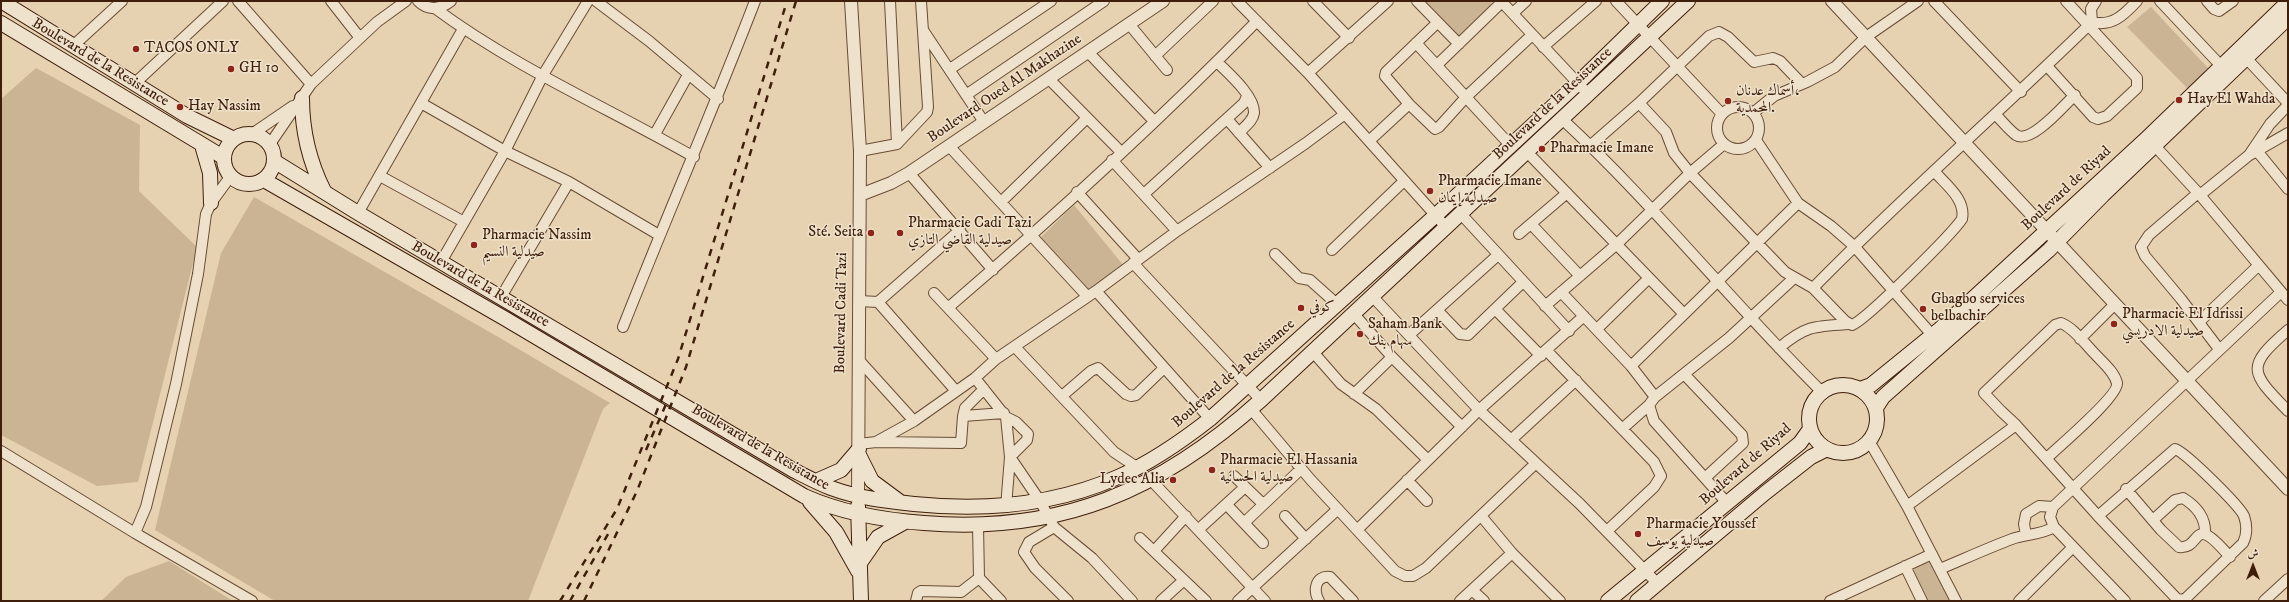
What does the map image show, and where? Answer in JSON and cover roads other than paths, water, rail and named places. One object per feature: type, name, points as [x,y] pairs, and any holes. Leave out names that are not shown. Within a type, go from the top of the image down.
[{"type":"main road","name":"Boulevard de la Resistance","points":[[1,1],[187,116],[234,139]]},
{"type":"main road","name":"Boulevard de la Resistance","points":[[274,161],[358,213],[793,470],[830,488],[858,496],[901,503],[974,508],[1006,507],[1040,501],[1099,485],[1138,468],[1181,442],[1247,387],[1338,305],[1578,83],[1662,1]]},
{"type":"main road","name":"Boulevard de la Resistance","points":[[264,180],[504,318],[804,496],[829,507],[859,515],[906,522],[978,525],[1051,522],[1115,497],[1151,480],[1207,445],[1256,405],[1688,1]]},
{"type":"main road","name":"Boulevard de Riyad","points":[[1860,389],[1871,385],[1933,336],[2222,67],[2288,2]]},
{"type":"main road","name":"Boulevard de Riyad","points":[[1876,408],[1883,397],[2057,242],[2288,18]]},
{"type":"main road","name":"Boulevard de la Resistance","points":[[1,23],[224,157]]},
{"type":"main road","points":[[300,100],[305,141],[313,167],[324,191]]},
{"type":"main road","points":[[246,134],[252,134],[270,144],[274,161],[269,175],[264,180],[257,183],[242,184],[230,177],[226,171],[224,157],[225,150],[234,139],[246,134]]},
{"type":"main road","points":[[202,145],[210,173],[211,203]]},
{"type":"main road","points":[[1840,385],[1860,389],[1867,394],[1876,408],[1877,426],[1869,441],[1862,447],[1849,452],[1836,452],[1827,449],[1818,443],[1810,429],[1809,413],[1816,398],[1822,392],[1840,385]]},
{"type":"main road","name":"Boulevard de Riyad","points":[[1608,601],[1728,504],[1800,443],[1810,429]]},
{"type":"main road","points":[[816,481],[841,470],[859,449],[872,481],[901,503]]},
{"type":"main road","points":[[1637,601],[1765,493],[1811,457],[1827,449]]},
{"type":"main road","points":[[804,496],[836,532],[860,570],[878,537],[906,522]]},
{"type":"main road","name":"Boulevard Cadi Tazi","points":[[858,496],[861,601]]},
{"type":"street","points":[[74,45],[122,1]]},
{"type":"street","points":[[134,84],[223,1]]},
{"type":"street","points":[[238,1],[311,84]]},
{"type":"street","points":[[331,1],[360,38]]},
{"type":"street","points":[[270,144],[311,84],[383,17],[406,1]]},
{"type":"street","points":[[418,1],[429,8],[436,9],[443,7],[451,1]]},
{"type":"street","points":[[441,262],[505,151],[543,75],[588,1]]},
{"type":"street","points":[[596,1],[649,41],[718,99]]},
{"type":"street","points":[[624,326],[659,235],[718,99],[755,1]]},
{"type":"street","name":"Boulevard Cadi Tazi","points":[[851,1],[860,150],[858,496]]},
{"type":"street","points":[[890,1],[897,144]]},
{"type":"street","points":[[860,150],[897,144],[928,110],[921,1]]},
{"type":"street","points":[[950,69],[1051,1]]},
{"type":"street","points":[[966,95],[1104,1]]},
{"type":"street","name":"Boulevard Oued Al Makhazine","points":[[860,195],[891,183],[909,173],[1163,1]]},
{"type":"street","points":[[1155,56],[1213,1]]},
{"type":"street","points":[[1237,1],[1308,73],[1446,227]]},
{"type":"street","points":[[1314,1],[1349,38]]},
{"type":"street","points":[[1308,73],[1349,38],[1388,1]]},
{"type":"street","points":[[1417,1],[1459,44]]},
{"type":"street","points":[[1513,13],[1526,1]]},
{"type":"street","points":[[1543,47],[1596,1]]},
{"type":"street","points":[[1616,1],[1722,114]]},
{"type":"street","points":[[1832,1],[2288,489]]},
{"type":"street","points":[[1753,113],[1774,96],[1802,84],[1835,66],[1866,37],[1918,1]]},
{"type":"street","points":[[1934,1],[2021,92]]},
{"type":"street","points":[[2047,66],[2075,95],[2093,117],[2102,119],[2135,92],[2139,83],[2132,72],[2090,24],[2066,1]]},
{"type":"street","points":[[1813,288],[1854,246],[1964,142],[2021,92],[2090,24],[2091,9],[2096,1]]},
{"type":"street","points":[[2090,24],[2111,23],[2137,1]]},
{"type":"street","points":[[2160,1],[2222,67]]},
{"type":"street","points":[[2207,1],[2214,9],[2219,11],[2232,1]]},
{"type":"street","points":[[1437,65],[1501,2],[1588,94]]},
{"type":"street","points":[[436,9],[463,29],[543,75],[655,134],[694,157]]},
{"type":"street","points":[[949,307],[993,270],[1121,152],[1217,62],[1257,21]]},
{"type":"street","points":[[1437,23],[1386,72],[1385,76],[1409,104],[1435,129],[1439,127],[1467,96],[1532,35]]},
{"type":"street","points":[[1129,24],[1168,70]]},
{"type":"street","points":[[358,213],[463,29]]},
{"type":"street","points":[[922,29],[984,122]]},
{"type":"street","points":[[1591,146],[1639,103],[1709,36],[1719,32],[1728,37],[1754,62],[1773,58],[1780,61],[1802,84]]},
{"type":"street","points":[[1416,43],[1467,96],[1510,145]]},
{"type":"street","points":[[1088,52],[1154,121]]},
{"type":"street","points":[[2247,59],[2288,104],[2270,124],[2248,156]]},
{"type":"street","points":[[1217,62],[1243,88],[1254,113],[1252,119],[1239,133]]},
{"type":"street","points":[[655,134],[688,75]]},
{"type":"street","points":[[1048,78],[1121,152]]},
{"type":"street","points":[[1996,115],[2016,136],[2022,137],[2035,134],[2075,95]]},
{"type":"street","points":[[1144,194],[1244,103],[1247,96]]},
{"type":"street","points":[[252,134],[300,100]]},
{"type":"street","points":[[421,103],[505,151],[568,182],[659,235]]},
{"type":"street","points":[[1639,103],[1666,132],[1674,153],[1690,173],[1758,244],[1794,278],[1813,288],[1848,324]]},
{"type":"street","points":[[1369,140],[1409,104]]},
{"type":"street","points":[[1738,107],[1753,113],[1759,129],[1756,140],[1744,148],[1736,149],[1724,144],[1717,131],[1718,120],[1722,114],[1731,108],[1738,107]]},
{"type":"street","points":[[859,449],[876,442],[914,421],[975,378],[996,359],[1092,293],[1177,231],[1270,168],[1344,114]]},
{"type":"street","points":[[1001,202],[1087,118]]},
{"type":"street","points":[[1227,119],[1270,168]]},
{"type":"street","points":[[1562,119],[1591,146],[1652,209],[1751,319],[1822,392]]},
{"type":"street","points":[[2219,349],[2199,322],[2144,256],[2141,247],[2149,235],[2248,156],[2288,133]]},
{"type":"street","points":[[1756,140],[1798,203],[1831,226],[1854,246],[1933,336]]},
{"type":"street","points":[[1545,306],[1617,244],[1690,173],[1724,144]]},
{"type":"street","points":[[949,146],[1031,234],[1092,293],[1164,368],[1210,419]]},
{"type":"street","points":[[2125,601],[2072,548],[2054,527],[2050,517],[2053,507],[2072,487],[2219,349],[2286,298],[2199,194],[2155,146]]},
{"type":"street","points":[[2257,151],[2288,189]]},
{"type":"street","points":[[1527,152],[1684,314]]},
{"type":"street","points":[[1112,160],[1177,231]]},
{"type":"street","points":[[1779,348],[1796,333],[1812,326],[1852,325],[1860,321],[1892,291],[1962,219],[1964,210],[1962,202],[1934,171]]},
{"type":"street","points":[[909,173],[960,230],[993,270]]},
{"type":"street","points":[[380,176],[464,222]]},
{"type":"street","points":[[135,533],[146,507],[176,384],[202,256],[206,214],[211,203],[230,177]]},
{"type":"street","points":[[1332,250],[1404,181]]},
{"type":"street","points":[[501,298],[568,182]]},
{"type":"street","points":[[1077,192],[1135,261],[1247,387],[1256,405],[1301,469],[1358,529],[1395,571],[1405,576],[1413,576],[1426,568],[1482,517],[1535,464]]},
{"type":"street","points":[[1519,234],[1568,193]]},
{"type":"street","points":[[1631,366],[1758,244],[1798,203]]},
{"type":"street","points":[[1461,214],[1569,331]]},
{"type":"street","points":[[1531,224],[1580,276]]},
{"type":"street","points":[[859,301],[878,302],[960,230]]},
{"type":"street","points":[[1275,254],[1299,278],[1310,280],[1338,305]]},
{"type":"street","points":[[1409,335],[1498,255]]},
{"type":"street","points":[[2199,322],[2258,266]]},
{"type":"street","points":[[1597,329],[1649,278]]},
{"type":"street","points":[[1622,429],[1656,397],[1751,319],[1794,278]]},
{"type":"street","points":[[1437,310],[1457,332],[1464,335],[1471,332],[1523,282]]},
{"type":"street","points":[[1561,292],[1631,366],[1656,397]]},
{"type":"street","points":[[934,293],[949,307],[996,359]]},
{"type":"street","points":[[1372,296],[1479,410],[1607,531],[1658,584]]},
{"type":"street","points":[[878,302],[956,391]]},
{"type":"street","points":[[2080,339],[2115,304]]},
{"type":"street","points":[[1495,309],[1576,380],[1654,462],[1661,476],[1654,487],[1607,531]]},
{"type":"street","points":[[1353,313],[1392,357],[1462,427]]},
{"type":"street","points":[[1358,529],[1479,410],[1584,316]]},
{"type":"street","points":[[2047,458],[2101,407],[2116,388],[2117,384],[2111,371],[2066,325],[2061,323],[2054,325],[1986,388],[1984,392],[1986,397],[2016,424],[2098,516],[2177,599],[2186,599],[2230,557],[2246,537],[2246,522],[2237,506],[2182,452],[2175,449],[2170,451],[2098,516]]},
{"type":"street","points":[[2288,330],[2260,358],[2257,372],[2264,386],[2288,411]]},
{"type":"street","points":[[1015,347],[1114,452],[1138,468]]},
{"type":"street","points":[[1313,352],[1341,384],[1376,409],[1428,460]]},
{"type":"street","points":[[1354,394],[1392,357]]},
{"type":"street","points":[[858,359],[914,421]]},
{"type":"street","points":[[1062,396],[1098,368],[1126,394],[1130,396],[1136,395],[1164,368]]},
{"type":"street","points":[[1684,374],[1742,435],[1743,443],[1705,478]]},
{"type":"street","points":[[975,378],[1005,415],[1016,422],[1028,434],[1026,440],[1010,457]]},
{"type":"street","points":[[1511,440],[1576,380]]},
{"type":"street","points":[[876,442],[961,443],[965,408],[984,389]]},
{"type":"street","points":[[1649,405],[1654,421],[1728,504]]},
{"type":"street","points":[[963,416],[1005,415]]},
{"type":"street","points":[[1005,415],[1010,457],[1006,507]]},
{"type":"street","points":[[1907,506],[2016,424]]},
{"type":"street","points":[[1869,441],[1907,506],[1956,601]]},
{"type":"street","points":[[1,451],[135,533],[252,601]]},
{"type":"street","points":[[1010,457],[1040,501],[1051,522],[1092,558],[1132,601]]},
{"type":"street","points":[[1245,522],[1301,469]]},
{"type":"street","points":[[1234,476],[1263,504]]},
{"type":"street","points":[[1151,480],[1199,529],[1265,601]]},
{"type":"street","points":[[1407,480],[1427,501]]},
{"type":"street","points":[[1199,529],[1245,487]]},
{"type":"street","points":[[2126,490],[2179,547],[2185,547],[2200,534],[2205,534],[2212,537],[2230,557]]},
{"type":"street","points":[[2153,520],[2175,500],[2183,498],[2195,507],[2202,516],[2205,522],[2205,534]]},
{"type":"street","points":[[1227,505],[1264,542]]},
{"type":"street","points":[[2026,535],[2024,524],[2026,514],[2039,506],[2053,507]]},
{"type":"street","points":[[1238,601],[1338,509]]},
{"type":"street","points":[[1154,551],[1186,516]]},
{"type":"street","points":[[1285,516],[1306,539]]},
{"type":"street","points":[[1482,517],[1512,553],[1560,601]]},
{"type":"street","points":[[1051,522],[1029,542],[1024,552],[1035,568],[1068,601]]},
{"type":"street","points":[[978,525],[979,578],[1001,601]]},
{"type":"street","points":[[1940,569],[2026,535],[2040,533],[2054,527]]},
{"type":"street","points":[[1140,538],[1206,601]]},
{"type":"street","points":[[2019,601],[2072,548]]},
{"type":"street","points":[[1460,601],[1512,553]]},
{"type":"street","points":[[1830,601],[1932,554]]},
{"type":"street","points":[[1905,566],[1922,601]]},
{"type":"street","points":[[1319,601],[1315,592],[1316,585],[1320,578],[1325,576],[1330,576],[1353,601]]},
{"type":"street","points":[[916,601],[918,592],[921,591],[961,596],[979,578]]},
{"type":"street","points":[[2264,601],[2288,579]]},
{"type":"street","points":[[1161,601],[1184,580]]},
{"type":"street","points":[[1472,590],[1484,601]]},
{"type":"railway","points":[[560,601],[617,509],[678,359],[787,1]]},
{"type":"railway","points":[[584,601],[637,491],[686,367],[796,1]]},
{"type":"railway","points":[[646,450],[667,402]]},
{"type":"railway","points":[[570,601],[608,534]]},
{"type":"place","name":"TACOS ONLY","points":[[136,49]]},
{"type":"place","name":"GH 10","points":[[231,69]]},
{"type":"place","name":"Hay El Wahda","points":[[2179,100]]},
{"type":"place","name":"أسماك عدنان، المحمدية.","points":[[1728,101]]},
{"type":"place","name":"Hay Nassim","points":[[180,107]]},
{"type":"place","name":"Pharmacie Imane","points":[[1542,149]]},
{"type":"place","name":"Pharmacie Imane صيدلية إيمان","points":[[1430,191]]},
{"type":"place","name":"Sté. Seita","points":[[871,233]]},
{"type":"place","name":"Pharmacie Cadi Tazi صيدلية القاضي التازي","points":[[900,233]]},
{"type":"place","name":"Pharmacie Nassim صيدلية النسيم","points":[[474,245]]},
{"type":"place","name":"كوفي","points":[[1301,308]]},
{"type":"place","name":"Gbagbo services belbachir","points":[[1923,309]]},
{"type":"place","name":"Pharmacie El Idrissi صيدلية الادريسي","points":[[2114,324]]},
{"type":"place","name":"Saham Bank سهام بنك","points":[[1360,334]]},
{"type":"place","name":"Pharmacie El Hassania صيدلية الحسانية","points":[[1212,470]]},
{"type":"place","name":"Lydec Alia","points":[[1173,480]]},
{"type":"place","name":"Pharmacie Youssef صيدلية يوسف","points":[[1638,534]]}]
